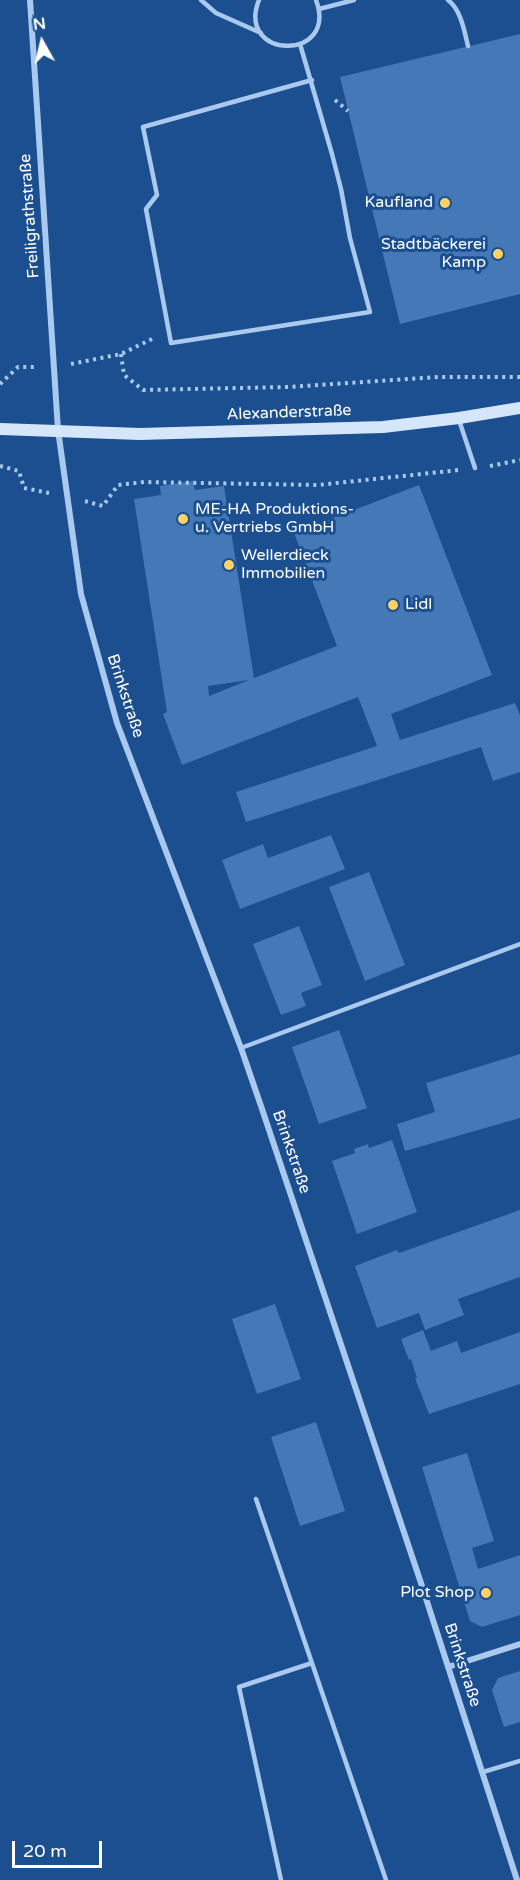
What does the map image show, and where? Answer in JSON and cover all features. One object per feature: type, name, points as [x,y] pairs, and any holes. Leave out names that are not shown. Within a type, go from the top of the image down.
[{"type":"main road","name":"Alexanderstraße","points":[[0,429],[140,434],[383,427],[520,408]]},
{"type":"street","name":"Freiligrathstraße","points":[[30,0],[58,430]]},
{"type":"street","name":"Brinkstraße","points":[[58,430],[81,594],[117,723],[241,1048],[517,1880]]},
{"type":"street","points":[[448,1667],[520,1644]]},
{"type":"lane","points":[[201,0],[216,13],[261,33]]},
{"type":"lane","points":[[259,0],[256,23],[261,33],[269,41],[279,46],[290,47],[310,39],[316,30],[320,19],[316,0]]},
{"type":"lane","points":[[319,9],[354,0]]},
{"type":"lane","points":[[448,0],[461,18],[468,46]]},
{"type":"lane","points":[[300,44],[312,80],[332,154],[350,238],[370,312],[171,343],[146,209],[157,195],[143,127],[312,80]]},
{"type":"lane","points":[[459,418],[475,468]]},
{"type":"lane","points":[[241,1048],[520,944]]},
{"type":"lane","points":[[256,1499],[386,1880]]},
{"type":"lane","points":[[281,1880],[239,1687],[312,1663]]},
{"type":"lane","points":[[483,1772],[520,1761]]},
{"type":"path","points":[[0,384],[18,367],[53,367],[121,354],[169,331]]},
{"type":"path","points":[[121,354],[124,375],[143,390],[288,387],[438,377],[520,377]]},
{"type":"path","points":[[0,466],[19,471],[24,488],[103,506],[118,485],[144,483],[318,486],[475,468],[520,460]]},
{"type":"building","name":"Kaufland","points":[[520,34],[520,294],[400,324],[340,77]]},
{"type":"building","points":[[193,481],[195,490],[224,486],[254,678],[337,646],[294,533],[419,485],[492,675],[391,714],[400,740],[515,703],[520,715],[520,772],[493,781],[481,747],[246,822],[236,792],[377,746],[358,697],[182,765],[163,714],[167,712],[134,499],[161,495],[160,486]],"holes":[[[249,680],[209,696],[208,686]]]},
{"type":"building","points":[[331,835],[345,869],[240,909],[222,860],[263,844],[268,858]]},
{"type":"building","points":[[369,872],[405,965],[365,981],[329,887]]},
{"type":"building","points":[[299,926],[322,985],[301,993],[306,1006],[281,1015],[253,944]]},
{"type":"building","points":[[339,1030],[367,1108],[319,1124],[292,1047]]},
{"type":"building","points":[[520,1054],[520,1118],[405,1151],[397,1124],[435,1112],[426,1083]]},
{"type":"building","points":[[392,1140],[417,1212],[357,1234],[332,1161],[355,1153],[354,1149],[368,1144],[369,1148]]},
{"type":"building","points":[[520,1210],[520,1277],[458,1299],[464,1315],[425,1330],[419,1313],[377,1328],[355,1266],[397,1250],[399,1253]]},
{"type":"building","points":[[275,1304],[301,1379],[257,1394],[232,1319]]},
{"type":"building","points":[[423,1330],[431,1351],[457,1341],[461,1353],[520,1332],[520,1384],[429,1414],[415,1378],[417,1378],[411,1359],[409,1360],[401,1339]]},
{"type":"building","points":[[316,1422],[345,1511],[300,1526],[271,1437]]},
{"type":"building","points":[[467,1453],[494,1541],[472,1548],[478,1569],[520,1555],[520,1615],[482,1627],[470,1621],[422,1467]]},
{"type":"building","points":[[520,1671],[520,1722],[504,1727],[492,1690],[498,1678]]},
{"type":"place","name":"Kaufland","points":[[445,203]]},
{"type":"place","name":"Stadtbäckerei Kamp","points":[[498,254]]},
{"type":"place","name":"ME-HA Produktions- u. Vertriebs GmbH","points":[[183,519]]},
{"type":"place","name":"Wellerdieck Immobilien","points":[[229,565]]},
{"type":"place","name":"Lidl","points":[[393,605]]},
{"type":"place","name":"Plot Shop","points":[[486,1593]]}]
